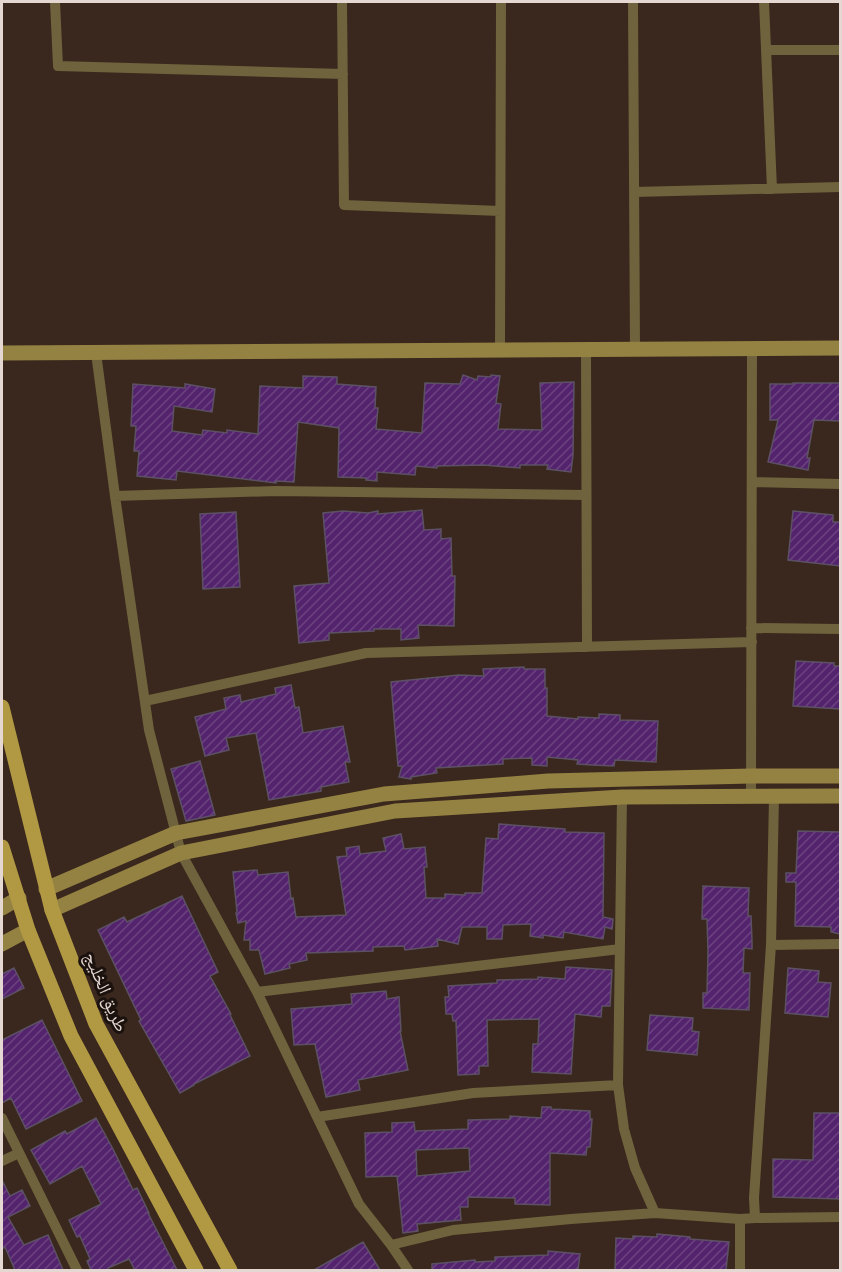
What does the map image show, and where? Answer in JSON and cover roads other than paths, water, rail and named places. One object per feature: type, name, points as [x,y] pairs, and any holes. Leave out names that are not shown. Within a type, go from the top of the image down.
[{"type":"main road","name":"طريق الخليج","points":[[2,707],[52,910],[96,1024],[230,1270]]},
{"type":"main road","points":[[2,847],[27,930],[71,1036],[196,1270]]},
{"type":"street","points":[[55,2],[58,66],[343,74]]},
{"type":"street","points":[[342,2],[344,205],[500,211]]},
{"type":"street","points":[[500,350],[501,2]]},
{"type":"street","points":[[633,2],[635,350]]},
{"type":"street","points":[[764,2],[772,189]]},
{"type":"street","points":[[766,50],[840,51]]},
{"type":"street","points":[[634,192],[840,187]]},
{"type":"street","points":[[2,353],[840,348]]},
{"type":"street","points":[[751,797],[752,349]]},
{"type":"street","points":[[586,350],[587,646]]},
{"type":"street","points":[[96,352],[145,701],[150,730],[182,853],[257,992],[359,1204],[408,1270]]},
{"type":"street","points":[[752,482],[840,484]]},
{"type":"street","points":[[115,496],[275,491],[586,495]]},
{"type":"street","points":[[752,628],[840,629]]},
{"type":"street","points":[[145,701],[366,653],[752,642]]},
{"type":"street","points":[[46,889],[176,833],[384,794],[548,781],[840,776]]},
{"type":"street","points":[[622,796],[618,1085],[624,1129],[635,1168],[655,1213]]},
{"type":"street","points":[[52,910],[182,853],[395,811],[622,796],[840,796]]},
{"type":"street","points":[[755,1218],[754,1198],[771,945],[774,797]]},
{"type":"street","points":[[2,908],[19,898]]},
{"type":"street","points":[[2,944],[27,930]]},
{"type":"street","points":[[771,945],[840,944]]},
{"type":"street","points":[[257,992],[620,949]]},
{"type":"street","points":[[317,1117],[473,1093],[618,1085]]},
{"type":"street","points":[[2,1118],[76,1270]]},
{"type":"street","points":[[2,1161],[19,1153]]},
{"type":"street","points":[[391,1245],[453,1230],[655,1213],[740,1219],[840,1217]]},
{"type":"street","points":[[740,1219],[740,1270]]}]
